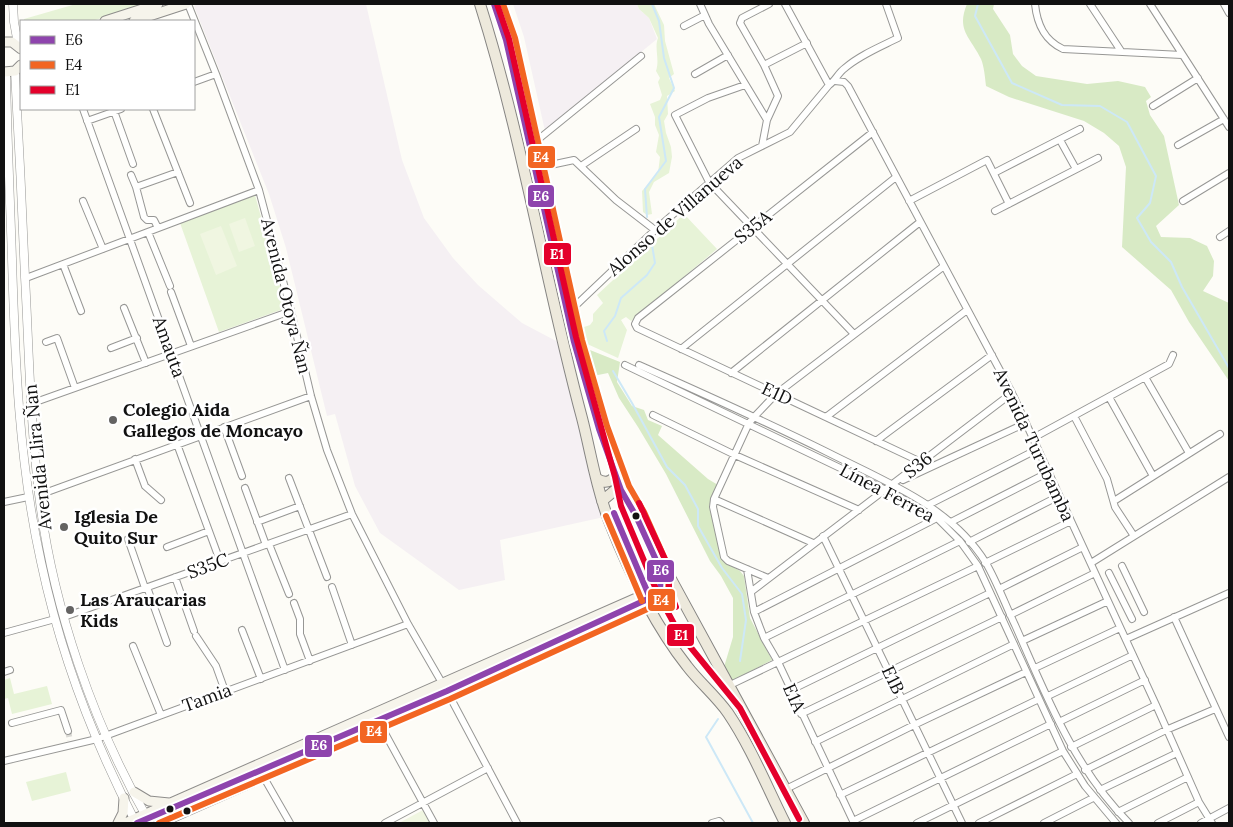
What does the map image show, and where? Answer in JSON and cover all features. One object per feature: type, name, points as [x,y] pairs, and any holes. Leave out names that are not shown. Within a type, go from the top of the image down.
[{"type":"main road","points":[[108,20],[158,4]]},
{"type":"main road","points":[[137,20],[187,4]]},
{"type":"main road","points":[[480,4],[493,45],[540,243],[559,334],[602,501],[629,569],[642,595],[687,666],[727,712],[744,740],[786,823]]},
{"type":"main road","points":[[498,4],[510,40],[535,142],[572,309],[596,404],[618,469],[669,574],[728,686],[804,823]]},
{"type":"main road","points":[[4,42],[12,42],[19,46]]},
{"type":"main road","points":[[596,478],[603,482],[611,481],[616,477],[618,469]]},
{"type":"main road","points":[[602,501],[614,492],[628,490]]},
{"type":"main road","points":[[125,823],[148,819],[174,802],[642,595]]},
{"type":"main road","points":[[164,822],[649,606]]},
{"type":"main road","points":[[134,792],[157,803],[174,802]]},
{"type":"main road","points":[[118,823],[123,814],[124,798]]},
{"type":"street","points":[[13,4],[14,22],[19,46]]},
{"type":"street","name":"Avenida Otoya Ñan","points":[[187,4],[194,20]]},
{"type":"street","points":[[700,4],[766,120]]},
{"type":"street","points":[[762,146],[766,120],[778,96],[740,20],[769,4]]},
{"type":"street","points":[[785,4],[828,85]]},
{"type":"street","name":"Alonso de Villanueva","points":[[572,309],[656,230],[738,158],[790,132],[828,85],[835,81],[843,69],[857,59],[898,38],[886,4]]},
{"type":"street","points":[[1035,4],[1036,17],[1041,29],[1048,39],[1055,45],[1063,48],[1182,55]]},
{"type":"street","points":[[1090,4],[1120,51]]},
{"type":"street","points":[[1150,4],[1229,127]]},
{"type":"street","points":[[1224,4],[1229,13]]},
{"type":"street","points":[[684,26],[705,15]]},
{"type":"street","name":"Avenida Otoya Ñan","points":[[195,23],[259,190],[311,396],[327,450],[352,514],[408,624],[443,684],[517,823]]},
{"type":"street","points":[[764,65],[807,43]]},
{"type":"street","points":[[695,74],[728,55]]},
{"type":"street","points":[[535,142],[641,56]]},
{"type":"street","name":"Avenida Llira Ñan","points":[[12,70],[26,278],[30,404],[39,495],[49,558],[64,617],[82,673],[106,736],[148,819]]},
{"type":"street","name":"Avenida Llira Ñan","points":[[12,70],[14,344],[28,497],[40,562],[55,619],[97,738],[135,822]]},
{"type":"street","points":[[195,82],[216,74]]},
{"type":"street","points":[[1154,106],[1198,78]]},
{"type":"street","name":"Avenida Turubamba","points":[[835,81],[844,82],[848,86],[1012,393],[1145,680],[1199,802],[1210,821]]},
{"type":"street","points":[[745,85],[708,98],[675,115],[710,182],[854,334]]},
{"type":"street","name":"Amauta","points":[[83,110],[285,670]]},
{"type":"street","points":[[88,121],[117,110],[134,164]]},
{"type":"street","points":[[153,110],[190,203]]},
{"type":"street","points":[[1178,145],[1224,119]]},
{"type":"street","points":[[581,166],[636,129]]},
{"type":"street","points":[[994,173],[1080,129]]},
{"type":"street","name":"S35A","points":[[635,324],[638,318],[873,132]]},
{"type":"street","points":[[1060,140],[1076,169]]},
{"type":"street","points":[[995,211],[1098,158]]},
{"type":"street","points":[[541,167],[574,160],[616,200],[656,230]]},
{"type":"street","points":[[909,201],[987,160],[1009,204]]},
{"type":"street","points":[[136,187],[178,172]]},
{"type":"street","points":[[1183,202],[1229,173]]},
{"type":"street","points":[[132,175],[144,217],[147,220],[154,220],[158,228]]},
{"type":"street","points":[[681,349],[896,177]]},
{"type":"street","points":[[26,278],[259,190]]},
{"type":"street","points":[[83,201],[103,249]]},
{"type":"street","points":[[731,372],[920,222]]},
{"type":"street","points":[[148,232],[191,346]]},
{"type":"street","points":[[1220,237],[1229,232]]},
{"type":"street","points":[[62,264],[81,312]]},
{"type":"street","points":[[768,578],[728,561],[724,556],[713,507],[714,499],[749,423],[776,394],[944,266]]},
{"type":"street","points":[[124,308],[146,363]]},
{"type":"street","points":[[826,418],[967,310]]},
{"type":"street","points":[[30,404],[291,311]]},
{"type":"street","name":"E1D","points":[[635,324],[637,328],[921,462]]},
{"type":"street","points":[[46,342],[57,338],[76,388]]},
{"type":"street","points":[[111,348],[137,338]]},
{"type":"street","points":[[876,441],[992,355]]},
{"type":"street","points":[[1033,438],[1169,364],[1173,355]]},
{"type":"street","name":"Línea Ferrea","points":[[625,365],[886,490],[937,518],[960,541],[978,566],[1063,751],[1076,774],[1114,823]]},
{"type":"street","name":"Línea Ferrea","points":[[639,365],[755,416],[893,485],[928,505],[950,522],[985,563],[999,589],[1071,747],[1100,790],[1129,823]]},
{"type":"street","points":[[1145,377],[1189,453]]},
{"type":"street","name":"S36","points":[[752,591],[812,543],[893,485],[1012,393]]},
{"type":"street","points":[[39,495],[311,396]]},
{"type":"street","points":[[1109,397],[1153,476]]},
{"type":"street","points":[[654,415],[735,455],[858,510]]},
{"type":"street","points":[[1074,416],[1107,480],[1115,507],[1134,536]]},
{"type":"street","points":[[893,485],[1026,424]]},
{"type":"street","points":[[224,427],[242,476]]},
{"type":"street","points":[[1114,501],[1220,434]]},
{"type":"street","points":[[177,444],[220,561]]},
{"type":"street","points":[[928,505],[1038,449]]},
{"type":"street","points":[[135,460],[145,486],[161,500]]},
{"type":"street","points":[[950,522],[1048,472]]},
{"type":"street","points":[[1091,563],[1229,477]]},
{"type":"street","points":[[289,478],[327,577]]},
{"type":"street","points":[[245,488],[257,522],[289,594]]},
{"type":"street","points":[[969,542],[1059,496]]},
{"type":"street","points":[[4,502],[28,497]]},
{"type":"street","points":[[714,499],[812,543]]},
{"type":"street","points":[[257,522],[300,506]]},
{"type":"street","name":"S35C","points":[[64,617],[352,514]]},
{"type":"street","points":[[754,612],[937,518]]},
{"type":"street","points":[[985,563],[1071,522]]},
{"type":"street","points":[[167,547],[209,531]]},
{"type":"street","name":"E1B","points":[[823,536],[962,823]]},
{"type":"street","points":[[128,539],[167,642]]},
{"type":"street","points":[[764,638],[960,541]]},
{"type":"street","points":[[999,589],[1083,547]]},
{"type":"street","points":[[728,686],[978,566]]},
{"type":"street","points":[[1122,566],[1144,612]]},
{"type":"street","name":"E1A","points":[[747,569],[754,612],[764,638],[778,662],[853,822]]},
{"type":"street","points":[[1010,615],[1095,573]]},
{"type":"street","points":[[1109,573],[1132,619]]},
{"type":"street","points":[[175,577],[195,634],[216,666],[225,691]]},
{"type":"street","points":[[332,587],[352,645]]},
{"type":"street","points":[[1022,641],[1122,599],[1134,592]]},
{"type":"street","points":[[791,690],[990,593]]},
{"type":"street","points":[[1126,639],[1229,593]]},
{"type":"street","points":[[294,603],[300,619],[300,634],[310,661]]},
{"type":"street","points":[[801,714],[1002,617]]},
{"type":"street","points":[[1174,617],[1229,738]]},
{"type":"street","points":[[4,633],[55,619]]},
{"type":"street","name":"Tamia","points":[[4,762],[71,742],[106,736],[408,624]]},
{"type":"street","points":[[1035,668],[1120,628]]},
{"type":"street","points":[[242,630],[261,679]]},
{"type":"street","points":[[815,742],[1014,644]]},
{"type":"street","points":[[132,646],[161,715]]},
{"type":"street","points":[[1048,696],[1133,655]]},
{"type":"street","points":[[786,789],[1026,672]]},
{"type":"street","points":[[1059,722],[1145,680]]},
{"type":"street","points":[[840,795],[1039,699]]},
{"type":"street","points":[[1071,747],[1156,705]]},
{"type":"street","points":[[1085,770],[1166,730],[1216,709]]},
{"type":"street","points":[[12,723],[61,710],[68,731]]},
{"type":"street","points":[[853,822],[1050,724]]},
{"type":"street","points":[[381,726],[434,823]]},
{"type":"street","points":[[917,823],[1063,751]]},
{"type":"street","points":[[1100,790],[1177,753]]},
{"type":"street","points":[[385,823],[488,768]]},
{"type":"street","points":[[979,823],[1076,774]]},
{"type":"street","points":[[264,776],[290,823]]},
{"type":"street","points":[[1118,812],[1188,777]]},
{"type":"street","points":[[1044,823],[1093,798]]},
{"type":"street","points":[[1158,823],[1199,802]]},
{"type":"street","points":[[1201,823],[1210,821],[1229,808]]},
{"type":"street","points":[[712,823],[720,822]]},
{"type":"shaded area","points":[[198,4],[366,4],[402,160],[424,218],[453,258],[478,285],[522,323],[558,342],[604,517],[500,540],[505,580],[459,590],[380,533],[355,486],[335,414],[327,416],[286,248],[269,194],[194,6]]},
{"type":"shaded area","points":[[513,4],[637,4],[639,9],[649,18],[657,39],[545,131],[524,37]]},
{"type":"green space","points":[[76,4],[147,4],[95,20],[24,19]]},
{"type":"green space","points":[[637,4],[654,4],[664,25],[665,41],[674,74],[669,78],[675,91],[667,96],[668,114],[664,121],[672,157],[669,173],[654,182],[649,192],[652,214],[647,215],[643,212],[642,191],[658,173],[660,157],[656,152],[659,135],[650,104],[660,100],[662,95],[658,82],[660,78],[656,71],[658,38],[649,18],[639,9]]},
{"type":"green space","points":[[967,4],[994,4],[993,9],[1010,35],[1013,54],[1022,66],[1036,76],[1087,84],[1118,81],[1145,87],[1151,97],[1146,101],[1150,115],[1164,136],[1179,205],[1156,226],[1161,237],[1190,238],[1207,246],[1214,261],[1213,276],[1203,291],[1229,303],[1229,381],[1189,322],[1171,290],[1122,247],[1126,167],[1119,146],[1104,133],[1084,121],[1009,97],[986,86],[981,59],[964,27],[963,20]]},
{"type":"green space","points":[[255,195],[286,308],[219,332],[180,223]]},
{"type":"green space","points":[[684,214],[717,249],[631,321],[626,317],[621,320],[627,330],[618,358],[585,343],[581,328],[590,325],[593,321],[593,314],[603,303],[597,295]]},
{"type":"green space","points":[[245,218],[255,246],[239,252],[229,224]]},
{"type":"green space","points":[[221,226],[237,266],[216,275],[200,234]]},
{"type":"green space","points":[[585,348],[620,362],[617,382],[632,406],[644,410],[648,420],[662,426],[658,435],[708,479],[718,485],[709,506],[721,555],[727,563],[740,571],[744,576],[750,618],[772,660],[730,682],[724,667],[733,637],[733,598],[710,561],[666,474],[619,398],[608,373],[593,376]]},
{"type":"green space","points":[[10,678],[14,694],[47,686],[52,704],[12,714],[8,698],[4,699],[4,680]]},
{"type":"green space","points":[[66,772],[71,791],[32,801],[26,782]]},
{"type":"green space","points":[[423,810],[430,823],[399,823]]},
{"type":"waterway","points":[[647,217],[645,189],[666,161],[659,117],[674,88],[664,58],[659,21],[652,4]]},
{"type":"waterway","points":[[978,4],[975,16],[1012,83],[1062,105],[1100,106],[1127,122],[1156,176],[1150,203],[1137,218],[1151,242],[1171,262],[1182,287],[1229,368]]},
{"type":"waterway","points":[[607,341],[604,331],[615,316],[621,298],[647,275],[655,263],[652,245]]},
{"type":"waterway","points":[[613,371],[667,467],[685,485],[698,509],[698,526],[722,568],[742,594],[746,620],[740,661]]},
{"type":"waterway","points":[[718,719],[706,737],[753,823]]},
{"type":"tunnel","points":[[68,731],[70,740]]},
{"type":"transit line","name":"E6","points":[[137,823],[447,691],[650,598],[660,591],[661,571],[636,516],[621,490],[599,429],[574,342],[506,40],[494,4]]},
{"type":"transit line","name":"E1","points":[[497,4],[509,39],[576,337],[615,477],[621,506],[658,594],[679,633],[740,708],[799,819]]},
{"type":"transit line","name":"E4","points":[[159,823],[450,699],[654,606],[668,594],[669,568],[644,512],[629,486],[607,426],[582,340],[515,38],[503,4]]},
{"type":"transit line","name":"E1","points":[[639,503],[669,568],[669,589],[676,607]]},
{"type":"transit line","name":"E6","points":[[614,513],[650,598]]},
{"type":"transit line","name":"E4","points":[[606,516],[642,601]]},
{"type":"place","name":"Colegio Aida Gallegos de Moncayo","points":[[113,420]]},
{"type":"place","name":"Iglesia De Quito Sur","points":[[64,527]]},
{"type":"place","name":"Las Araucarias Kids","points":[[70,610]]}]
